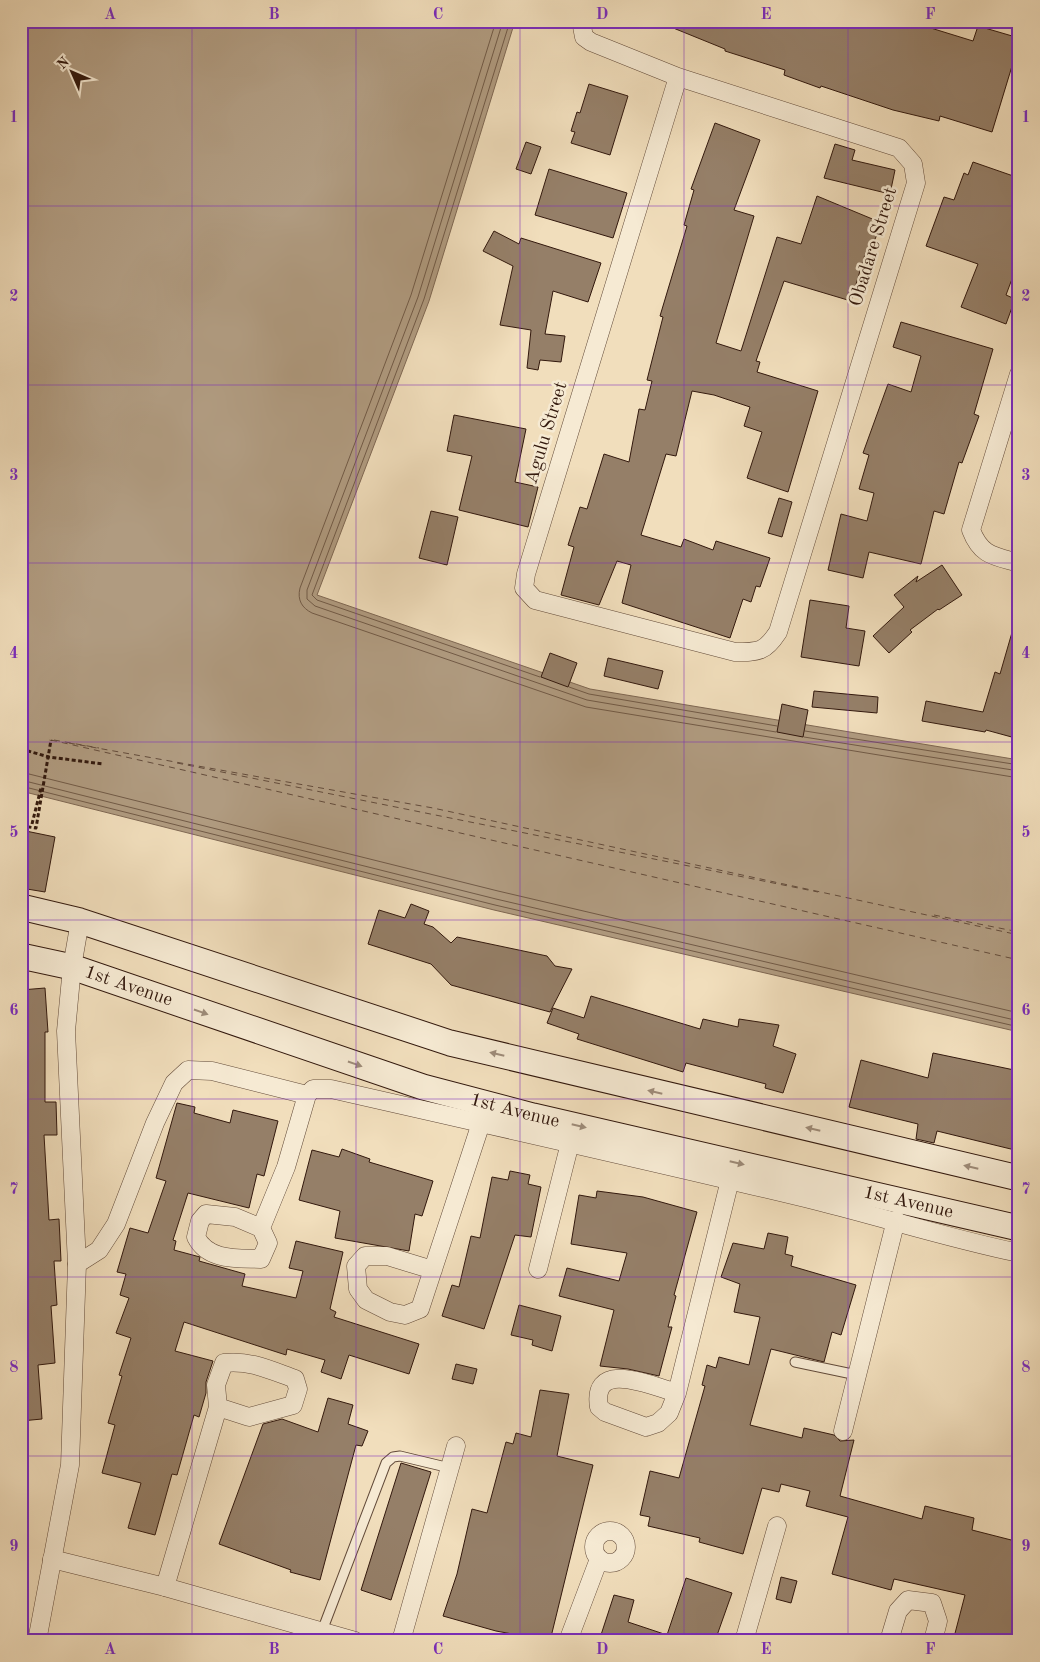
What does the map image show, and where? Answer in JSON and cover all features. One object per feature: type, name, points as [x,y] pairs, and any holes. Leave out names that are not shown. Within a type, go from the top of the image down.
[{"type":"main road","points":[[21,907],[80,921],[450,1043],[1019,1178]]},
{"type":"main road","name":"1st Avenue","points":[[21,956],[72,967],[422,1087],[543,1118],[1019,1228]]},
{"type":"street","name":"Obadare Street","points":[[583,29],[591,42],[678,77],[899,148],[913,164],[916,184],[778,632],[768,647],[754,652],[735,652]]},
{"type":"street","name":"Agulu Street","points":[[678,77],[526,574],[524,588],[535,600],[735,652]]},
{"type":"street","points":[[1019,374],[971,530],[976,543],[989,555],[1019,563]]},
{"type":"street","points":[[37,1641],[70,1465],[77,1264],[66,1032],[72,967],[80,921]]},
{"type":"street","points":[[77,1264],[99,1250],[116,1224],[155,1122],[174,1083],[188,1070],[212,1071],[307,1095]]},
{"type":"street","points":[[261,1228],[286,1167],[307,1095],[314,1089],[331,1089],[730,1180],[896,1220],[980,1245],[1019,1253]]},
{"type":"street","points":[[433,1270],[481,1123]]},
{"type":"street","points":[[538,1269],[570,1143]]},
{"type":"street","points":[[677,1393],[730,1180]]},
{"type":"street","points":[[843,1431],[896,1220]]},
{"type":"street","points":[[165,1587],[218,1407],[216,1385],[224,1363],[242,1361],[295,1379],[298,1389],[293,1405],[249,1417],[218,1407]]},
{"type":"street","points":[[401,1641],[456,1446]]},
{"type":"street","points":[[744,1641],[777,1526]]},
{"type":"street","points":[[52,1558],[165,1587],[355,1641]]},
{"type":"street","points":[[568,1641],[599,1559]]},
{"type":"street","points":[[889,1641],[898,1611],[908,1600],[932,1603],[938,1620],[933,1641]]},
{"type":"lane","points":[[795,1362],[857,1375]]},
{"type":"lane","points":[[322,1631],[386,1463],[393,1457],[400,1456],[450,1468]]},
{"type":"path","points":[[21,826],[36,828],[51,740]]},
{"type":"path","points":[[21,749],[49,757],[103,764]]},
{"type":"path","points":[[32,824],[49,757]]},
{"type":"water","points":[[21,21],[515,21],[429,301],[317,595],[590,689],[1019,760],[1019,1032],[494,910],[21,791]]},
{"type":"building","points":[[656,21],[908,21],[973,41],[978,26],[1019,38],[1019,43],[992,132],[940,116],[939,121],[893,110],[821,86],[820,88],[784,75],[785,70],[725,51],[725,49]]},
{"type":"building","points":[[589,84],[628,96],[610,155],[571,143],[575,132],[571,131],[577,112],[580,113]]},
{"type":"building","points":[[715,123],[760,140],[734,210],[754,216],[716,343],[741,351],[777,237],[801,244],[817,196],[882,223],[869,253],[866,251],[851,301],[784,281],[756,361],[760,362],[757,372],[818,391],[788,492],[747,478],[762,432],[744,426],[750,407],[714,395],[692,391],[676,456],[666,454],[641,535],[681,547],[684,539],[713,550],[716,541],[770,558],[760,587],[756,586],[751,602],[743,599],[730,638],[622,603],[631,565],[617,561],[599,605],[561,595],[574,547],[568,545],[580,507],[587,509],[604,454],[629,462],[639,409],[645,410],[652,381],[647,380],[663,317],[660,316],[687,226],[684,225],[694,190],[691,189]]},
{"type":"building","points":[[526,142],[541,147],[531,174],[516,169]]},
{"type":"building","points":[[835,144],[855,150],[852,160],[895,170],[890,194],[824,178]]},
{"type":"building","points":[[973,162],[1019,178],[1019,260],[1006,295],[1015,299],[1006,324],[961,307],[978,264],[926,246],[944,197],[954,200],[964,173],[968,175]]},
{"type":"building","points":[[549,169],[627,193],[613,238],[535,215]]},
{"type":"building","points":[[494,231],[519,244],[521,238],[601,263],[588,302],[553,291],[545,334],[565,336],[561,362],[540,360],[538,370],[527,368],[531,330],[500,325],[513,266],[483,251]]},
{"type":"building","points":[[901,322],[993,349],[974,414],[979,416],[962,463],[959,462],[944,514],[934,511],[921,564],[869,552],[863,578],[828,570],[841,514],[867,521],[874,493],[859,489],[869,455],[863,453],[888,384],[911,392],[921,356],[893,347]]},
{"type":"building","points":[[454,415],[526,429],[515,482],[538,487],[528,527],[459,510],[472,456],[447,451]]},
{"type":"building","points":[[779,498],[792,502],[782,537],[768,533]]},
{"type":"building","points":[[431,511],[458,517],[447,565],[419,558]]},
{"type":"building","points":[[942,565],[962,595],[938,609],[910,630],[912,632],[889,653],[873,636],[904,607],[894,595],[918,576],[916,582]]},
{"type":"building","points":[[810,600],[849,606],[846,628],[865,631],[859,666],[801,657]]},
{"type":"building","points":[[1015,622],[1019,623],[1019,739],[986,730],[985,732],[922,721],[926,701],[983,712],[995,672],[1000,674]]},
{"type":"building","points":[[550,653],[577,663],[568,687],[541,677]]},
{"type":"building","points":[[608,658],[663,671],[658,689],[604,676]]},
{"type":"building","points":[[814,691],[878,697],[877,713],[812,707]]},
{"type":"building","points":[[782,704],[808,710],[803,737],[777,732]]},
{"type":"building","points":[[21,830],[55,837],[45,892],[21,888]]},
{"type":"building","points":[[411,904],[429,911],[424,924],[433,927],[451,943],[457,937],[547,956],[555,966],[572,969],[550,1012],[451,985],[431,964],[368,944],[379,910],[405,918]]},
{"type":"building","points":[[45,988],[48,1032],[45,1032],[45,1102],[56,1102],[57,1135],[44,1135],[49,1220],[59,1219],[61,1261],[54,1261],[57,1305],[51,1306],[55,1363],[38,1365],[42,1419],[21,1421],[21,1222],[28,1221],[21,1136],[21,990]]},
{"type":"building","points":[[591,996],[700,1029],[703,1019],[738,1027],[739,1019],[779,1025],[773,1046],[796,1054],[783,1093],[765,1088],[766,1084],[686,1063],[683,1072],[577,1039],[579,1034],[547,1023],[553,1008],[584,1018]]},
{"type":"building","points":[[933,1053],[1019,1071],[1019,1151],[937,1131],[934,1143],[916,1139],[918,1124],[849,1107],[861,1060],[928,1078]]},
{"type":"building","points":[[177,1103],[195,1107],[194,1113],[230,1123],[233,1110],[278,1121],[264,1176],[257,1174],[249,1208],[188,1193],[173,1240],[176,1241],[174,1250],[200,1257],[199,1261],[245,1274],[242,1286],[296,1298],[303,1271],[289,1268],[296,1241],[343,1252],[330,1309],[336,1312],[334,1317],[419,1344],[409,1374],[349,1355],[341,1379],[321,1372],[325,1360],[287,1349],[286,1355],[184,1322],[175,1351],[213,1361],[206,1382],[206,1393],[199,1417],[194,1415],[177,1475],[172,1474],[155,1535],[128,1528],[141,1483],[102,1473],[115,1425],[108,1423],[122,1376],[119,1375],[131,1338],[116,1333],[129,1298],[120,1295],[126,1274],[117,1272],[130,1228],[148,1233],[166,1181],[156,1178]]},
{"type":"building","points":[[342,1149],[370,1159],[369,1162],[433,1181],[422,1216],[415,1214],[409,1251],[335,1238],[340,1211],[299,1200],[312,1150],[339,1157]]},
{"type":"building","points":[[510,1171],[530,1175],[528,1184],[541,1187],[531,1237],[515,1235],[484,1329],[442,1316],[452,1285],[459,1287],[471,1236],[480,1238],[492,1177],[508,1180]]},
{"type":"building","points":[[597,1191],[643,1197],[697,1212],[674,1295],[676,1296],[668,1327],[672,1327],[659,1376],[628,1369],[600,1366],[614,1310],[559,1296],[567,1268],[619,1281],[627,1253],[571,1244],[579,1195],[596,1198]]},
{"type":"building","points":[[768,1233],[788,1237],[785,1254],[793,1256],[791,1266],[856,1285],[841,1335],[832,1332],[824,1362],[771,1349],[750,1425],[802,1438],[804,1428],[834,1435],[840,1441],[854,1440],[840,1496],[922,1519],[925,1506],[974,1518],[972,1530],[1019,1542],[1019,1641],[1001,1641],[985,1637],[984,1641],[953,1641],[965,1595],[894,1579],[891,1590],[832,1574],[848,1517],[806,1506],[810,1491],[781,1484],[779,1492],[762,1488],[743,1554],[699,1542],[700,1538],[648,1526],[650,1517],[640,1515],[650,1471],[679,1478],[705,1386],[702,1385],[707,1365],[716,1368],[719,1357],[749,1365],[760,1317],[734,1312],[740,1284],[721,1277],[733,1243],[764,1249]]},
{"type":"building","points":[[519,1305],[561,1316],[552,1351],[532,1345],[533,1340],[511,1335]]},
{"type":"building","points":[[456,1364],[477,1369],[473,1384],[452,1379]]},
{"type":"building","points":[[540,1390],[569,1394],[557,1456],[593,1465],[550,1641],[496,1631],[443,1616],[457,1574],[472,1509],[487,1513],[506,1442],[513,1444],[516,1433],[531,1437]]},
{"type":"building","points":[[328,1398],[353,1405],[348,1424],[368,1431],[362,1446],[356,1445],[320,1580],[290,1572],[291,1570],[219,1544],[263,1424],[282,1419],[318,1432]]},
{"type":"building","points":[[401,1463],[431,1472],[391,1600],[361,1590]]},
{"type":"building","points":[[781,1577],[797,1581],[791,1603],[776,1599]]},
{"type":"building","points":[[686,1578],[732,1593],[715,1641],[599,1641],[614,1595],[634,1600],[628,1622],[667,1635]]},
{"type":"ferry route","points":[[51,740],[1019,960]]},
{"type":"ferry route","points":[[54,740],[99,748]]},
{"type":"ferry route","points":[[69,743],[433,808],[1019,935]]},
{"type":"ferry route","points":[[177,763],[818,892]]},
{"type":"ferry route","points":[[934,915],[1019,932]]}]
